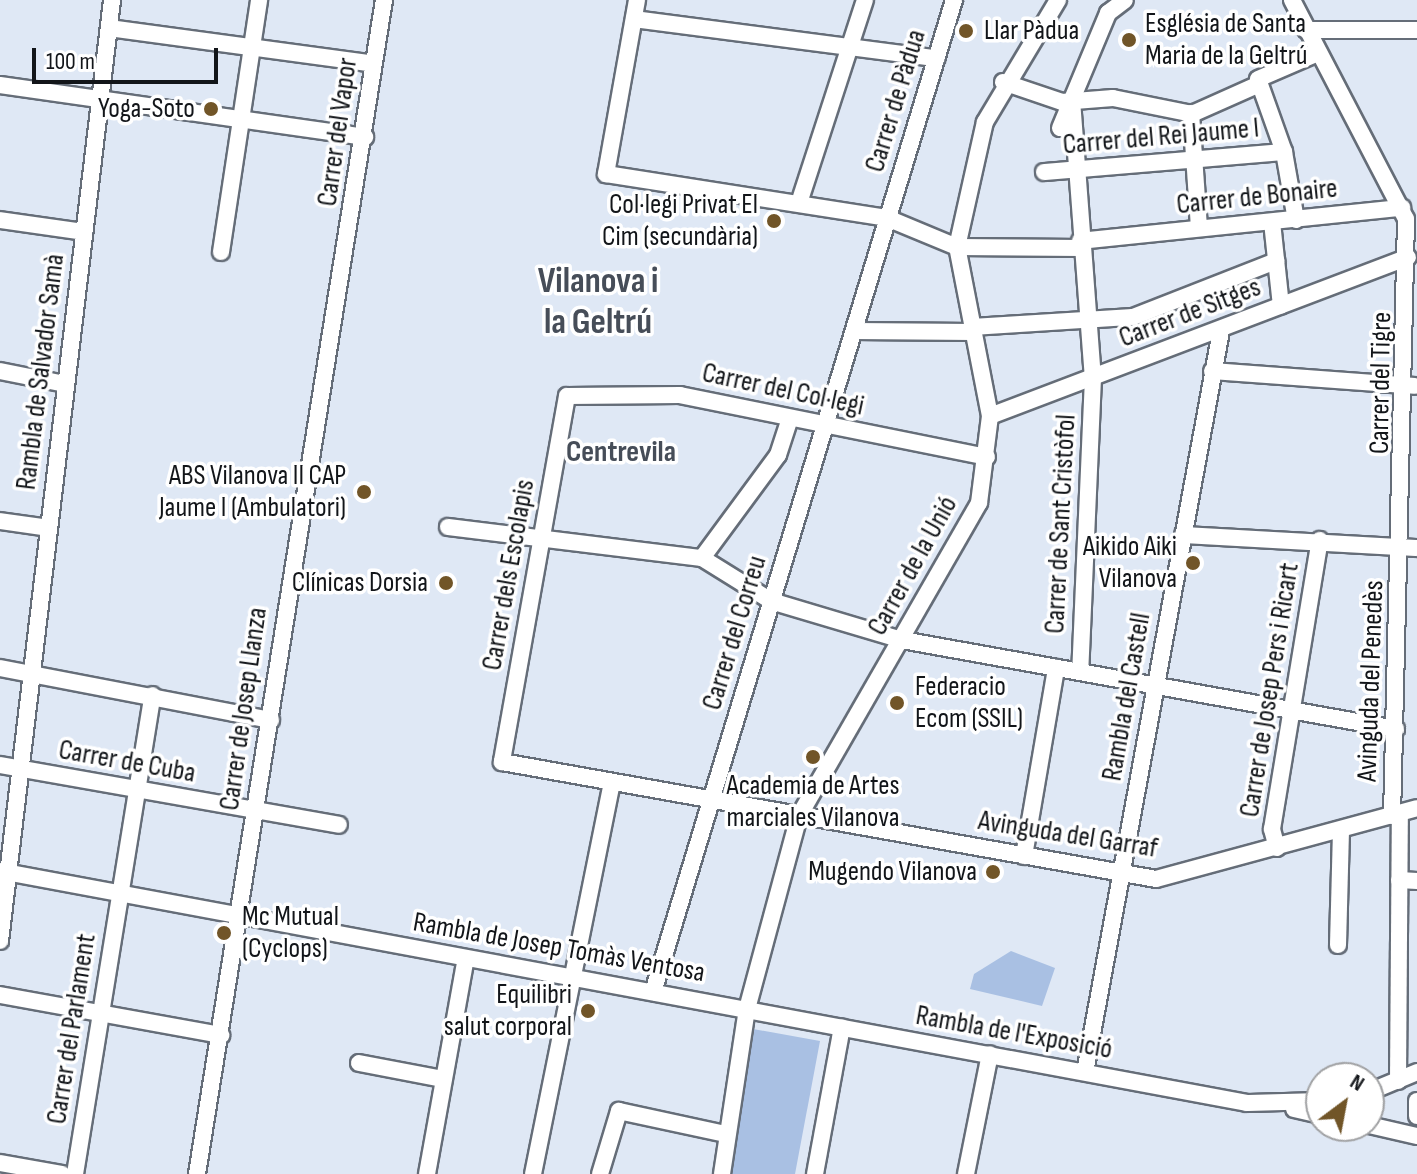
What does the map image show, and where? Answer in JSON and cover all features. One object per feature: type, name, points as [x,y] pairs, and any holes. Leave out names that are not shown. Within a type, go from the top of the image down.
[{"type":"street","name":"Rambla de Salvador Samà","points":[[0,941],[4,872],[31,674],[112,0]]},
{"type":"street","points":[[221,252],[259,0]]},
{"type":"street","name":"Carrer del Vapor","points":[[336,290],[365,137],[384,0]]},
{"type":"street","points":[[637,0],[606,174],[799,203],[887,221],[957,247]]},
{"type":"street","points":[[799,203],[865,0]]},
{"type":"street","name":"Carrer de Pàdua","points":[[867,290],[954,0]]},
{"type":"street","name":"Carrer de la Unió","points":[[722,1174],[725,1134],[747,1009],[799,816],[972,525],[987,457],[990,416],[957,247],[985,122],[1003,82],[1058,0]]},
{"type":"street","points":[[1072,100],[1108,13],[1125,0]]},
{"type":"street","points":[[1292,0],[1318,53],[1408,210]]},
{"type":"street","points":[[634,19],[936,58]]},
{"type":"street","points":[[109,28],[374,64]]},
{"type":"street","points":[[1306,30],[1417,30]]},
{"type":"street","points":[[1003,82],[1072,100],[1113,98],[1191,113],[1318,53]]},
{"type":"street","points":[[1258,82],[1284,152],[1296,220]]},
{"type":"street","points":[[0,85],[365,137]]},
{"type":"street","name":"Carrer de Sant Cristòfol","points":[[1072,100],[1068,132],[1077,171],[1082,287],[1093,378],[1080,672]]},
{"type":"street","points":[[1191,113],[1199,228]]},
{"type":"street","name":"Carrer del Rei Jaume I","points":[[1044,172],[1195,163],[1284,152]]},
{"type":"street","name":"Carrer de Bonaire","points":[[957,247],[1081,245],[1199,228],[1408,210]]},
{"type":"street","name":"Carrer del Tigre","points":[[1408,210],[1412,386],[1409,547]]},
{"type":"street","points":[[0,220],[84,232]]},
{"type":"street","points":[[1272,222],[1281,306]]},
{"type":"street","name":"Carrer de Sitges","points":[[990,416],[1221,331],[1408,257]]},
{"type":"street","points":[[854,331],[972,330],[1162,310],[1276,261]]},
{"type":"street","name":"Carrer de Josep Llanza","points":[[197,1174],[241,916],[336,290]]},
{"type":"street","name":"Carrer del Correu","points":[[653,992],[867,290]]},
{"type":"street","name":"Rambla del Castell","points":[[1085,1072],[1221,331]]},
{"type":"street","points":[[0,371],[65,384]]},
{"type":"street","points":[[1212,371],[1412,386]]},
{"type":"street","name":"Carrer del Col·legi","points":[[567,396],[680,395],[987,457]]},
{"type":"street","name":"Carrer dels Escolapis","points":[[502,762],[567,396]]},
{"type":"street","points":[[704,559],[778,455],[790,418]]},
{"type":"street","points":[[0,521],[49,528]]},
{"type":"street","points":[[448,527],[704,559],[771,601],[902,640],[1396,729]]},
{"type":"street","points":[[1183,535],[1409,547]]},
{"type":"street","name":"Carrer de Josep Pers i Ricart","points":[[1277,848],[1272,829],[1320,540]]},
{"type":"street","name":"Avinguda del Penedès","points":[[1398,1081],[1396,729],[1409,547]]},
{"type":"street","points":[[0,668],[271,720]]},
{"type":"street","points":[[1024,856],[1056,668]]},
{"type":"street","name":"Carrer del Parlament","points":[[75,1174],[153,695]]},
{"type":"street","name":"Avinguda del Garraf","points":[[502,762],[1122,876],[1184,875],[1417,808]]},
{"type":"street","name":"Carrer de Cuba","points":[[0,765],[339,825]]},
{"type":"street","points":[[533,1174],[612,782]]},
{"type":"street","points":[[1338,945],[1341,830]]},
{"type":"street","name":"Rambla de Josep Tomàs Ventosa","points":[[4,872],[747,1009]]},
{"type":"street","points":[[1399,880],[1417,881]]},
{"type":"street","points":[[427,1174],[466,958]]},
{"type":"street","points":[[0,995],[102,1011],[221,1035]]},
{"type":"street","name":"Rambla de l'Exposició","points":[[747,1009],[1305,1112]]},
{"type":"street","points":[[815,1174],[842,1027]]},
{"type":"street","points":[[966,1174],[990,1054]]},
{"type":"street","points":[[359,1063],[443,1079]]},
{"type":"street","points":[[1385,1086],[1417,1072]]},
{"type":"street","points":[[1417,1101],[1417,1116]]},
{"type":"street","name":"Rambla de l'Exposició","points":[[1273,1105],[1305,1102]]},
{"type":"street","points":[[600,1174],[619,1111],[725,1134]]},
{"type":"street","points":[[1385,1129],[1417,1136]]},
{"type":"street","points":[[0,1163],[62,1174]]},
{"type":"shaded area","points":[[1011,951],[1055,968],[1042,1006],[970,989],[974,974]]},
{"type":"shaded area","points":[[753,1029],[820,1041],[795,1174],[731,1174]]},
{"type":"place","name":"Llar Pàdua","points":[[966,31]]},
{"type":"place","name":"Església de Santa Maria de la Geltrú","points":[[1129,40]]},
{"type":"place","name":"Yoga-Soto","points":[[211,109]]},
{"type":"place","name":"Col·legi Privat El Cim (secundària)","points":[[774,221]]},
{"type":"place","name":"ABS Vilanova II CAP Jaume I (Ambulatori)","points":[[364,492]]},
{"type":"place","name":"Aikido Aiki Vilanova","points":[[1193,563]]},
{"type":"place","name":"Clínicas Dorsia","points":[[446,583]]},
{"type":"place","name":"Federacio Ecom (SSIL)","points":[[897,703]]},
{"type":"place","name":"Academia de Artes marciales Vilanova","points":[[813,757]]},
{"type":"place","name":"Mugendo Vilanova","points":[[993,872]]},
{"type":"place","name":"Mc Mutual (Cyclops)","points":[[224,933]]},
{"type":"place","name":"Equilibri salut corporal","points":[[588,1011]]},
{"type":"district","name":"Vilanova i la Geltrú","points":[[598,302]]},
{"type":"district","name":"Centrevila","points":[[621,452]]}]
